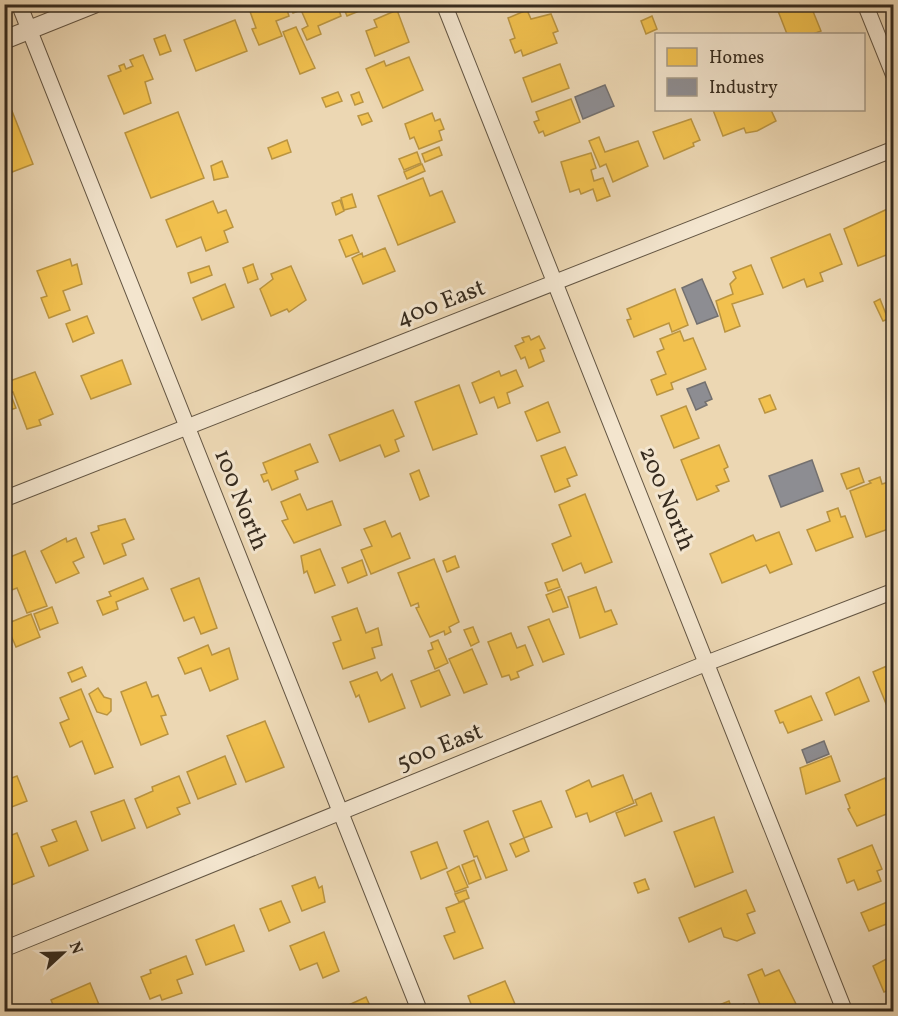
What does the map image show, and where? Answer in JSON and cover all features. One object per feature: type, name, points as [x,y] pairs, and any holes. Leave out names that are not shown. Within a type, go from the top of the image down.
[{"type":"street","name":"100 North","points":[[19,4],[420,1011]]},
{"type":"street","points":[[4,40],[94,4]]},
{"type":"street","name":"200 North","points":[[444,4],[845,1011]]},
{"type":"street","points":[[865,4],[894,76]]},
{"type":"street","name":"400 East","points":[[4,499],[894,149]]},
{"type":"street","name":"500 East","points":[[4,949],[707,663],[894,591]]},
{"type":"building: Homes","points":[[251,4],[285,4],[289,16],[276,21],[282,36],[259,45],[252,29],[256,28],[248,6]]},
{"type":"building: Homes","points":[[289,4],[337,4],[341,16],[318,26],[321,34],[307,40],[302,29],[308,26],[301,10],[293,13]]},
{"type":"building: Homes","points":[[342,4],[369,4],[369,7],[347,16]]},
{"type":"building: Homes","points":[[784,4],[810,4],[821,31],[787,33],[778,11],[785,8]]},
{"type":"building: Homes","points":[[397,10],[409,42],[375,56],[366,31],[377,27],[374,20]]},
{"type":"building: Homes","points":[[527,10],[531,19],[551,14],[558,31],[553,33],[557,43],[523,56],[521,50],[515,53],[510,40],[515,38],[508,18]]},
{"type":"building: Homes","points":[[652,16],[657,29],[646,34],[641,21]]},
{"type":"building: Homes","points":[[235,20],[247,51],[196,71],[184,40]]},
{"type":"building: Homes","points":[[296,27],[315,68],[300,74],[283,32]]},
{"type":"building: Homes","points":[[165,35],[171,51],[160,55],[154,39]]},
{"type":"building: Homes","points":[[143,55],[153,79],[145,82],[151,103],[124,114],[108,76],[121,71],[119,66],[124,64],[126,69],[133,66],[130,60]]},
{"type":"building: Homes","points":[[409,57],[423,90],[383,108],[366,69],[384,61],[386,66]]},
{"type":"building: Homes","points":[[560,64],[569,88],[532,102],[523,78]]},
{"type":"building: Homes","points":[[338,92],[342,101],[326,107],[322,98]]},
{"type":"building: Homes","points":[[359,92],[363,102],[355,105],[351,95]]},
{"type":"building: Homes","points":[[571,99],[580,122],[545,136],[543,131],[539,133],[534,122],[539,120],[536,112]]},
{"type":"building: Homes","points":[[12,111],[33,164],[7,174],[4,167],[4,114]]},
{"type":"building: Homes","points":[[713,111],[771,111],[776,121],[757,131],[746,133],[744,128],[723,136]]},
{"type":"building: Homes","points":[[178,112],[204,178],[151,198],[125,133]]},
{"type":"building: Homes","points":[[368,113],[372,121],[362,125],[358,116]]},
{"type":"building: Homes","points":[[432,113],[435,121],[440,119],[444,129],[439,131],[442,140],[419,149],[414,137],[410,139],[405,124]]},
{"type":"building: Homes","points":[[691,119],[700,140],[693,143],[694,146],[664,159],[653,132]]},
{"type":"building: Homes","points":[[599,137],[605,152],[638,141],[648,166],[613,182],[606,164],[600,167],[589,141]]},
{"type":"building: Homes","points":[[287,140],[291,152],[272,159],[268,148]]},
{"type":"building: Homes","points":[[439,147],[442,155],[425,162],[422,154]]},
{"type":"building: Homes","points":[[417,152],[421,163],[404,170],[399,159]]},
{"type":"building: Homes","points":[[591,153],[596,168],[591,170],[594,181],[603,178],[610,196],[597,201],[593,189],[581,194],[579,189],[570,192],[561,162]]},
{"type":"building: Homes","points":[[222,161],[228,177],[214,180],[211,166]]},
{"type":"building: Homes","points":[[422,164],[425,171],[407,179],[404,172]]},
{"type":"building: Homes","points":[[423,178],[430,196],[442,191],[455,222],[398,245],[378,196]]},
{"type":"building: Homes","points":[[352,194],[356,207],[344,210],[341,198]]},
{"type":"building: Homes","points":[[340,200],[344,211],[336,215],[332,203]]},
{"type":"building: Homes","points":[[213,201],[218,213],[226,210],[233,227],[224,231],[228,242],[206,251],[201,237],[177,247],[166,220]]},
{"type":"building: Homes","points":[[894,206],[894,252],[858,266],[844,229]]},
{"type":"building: Homes","points":[[830,234],[842,264],[820,273],[823,281],[807,287],[804,279],[783,288],[771,258]]},
{"type":"building: Homes","points":[[352,235],[359,252],[346,257],[339,240]]},
{"type":"building: Homes","points":[[385,248],[395,271],[363,284],[352,258],[362,253],[363,257]]},
{"type":"building: Homes","points":[[70,259],[72,266],[77,264],[82,284],[63,291],[70,310],[49,318],[41,298],[47,296],[37,271]]},
{"type":"building: Homes","points":[[253,264],[258,279],[248,283],[243,268]]},
{"type":"building: Homes","points":[[751,265],[763,294],[732,304],[740,326],[725,332],[716,301],[733,294],[730,284],[736,278],[733,272]]},
{"type":"building: Homes","points":[[209,266],[212,275],[191,283],[188,273]]},
{"type":"building: Homes","points":[[291,266],[306,300],[289,312],[287,309],[271,316],[260,289],[273,279],[271,274]]},
{"type":"building: Homes","points":[[225,284],[234,307],[202,320],[193,298]]},
{"type":"building: Homes","points":[[675,289],[688,325],[672,332],[669,323],[634,337],[627,320],[631,319],[627,309]]},
{"type":"building: Homes","points":[[880,299],[888,319],[883,321],[874,302]]},
{"type":"building: Homes","points":[[87,316],[94,333],[73,342],[66,324]]},
{"type":"building: Homes","points":[[680,331],[684,341],[693,338],[706,369],[671,383],[673,389],[657,395],[651,380],[666,374],[657,352],[664,349],[660,339]]},
{"type":"building: Homes","points":[[529,336],[531,340],[539,336],[545,348],[540,350],[544,361],[529,368],[525,357],[521,359],[515,346],[524,342],[522,338]]},
{"type":"building: Homes","points":[[122,360],[131,384],[91,399],[81,376]]},
{"type":"building: Homes","points":[[516,370],[523,386],[507,393],[510,403],[498,408],[494,397],[480,403],[472,383],[499,371],[501,376]]},
{"type":"building: Homes","points":[[35,372],[53,414],[39,420],[41,425],[27,429],[13,392],[10,393],[16,408],[4,412],[4,383]]},
{"type":"building: Homes","points":[[459,385],[477,434],[433,450],[415,402]]},
{"type":"building: Homes","points":[[770,395],[776,409],[765,413],[759,399]]},
{"type":"building: Homes","points":[[548,402],[560,432],[537,441],[525,412]]},
{"type":"building: Homes","points":[[686,406],[699,438],[674,448],[661,416]]},
{"type":"building: Homes","points":[[393,410],[404,436],[395,440],[399,451],[385,457],[380,445],[340,461],[329,435]]},
{"type":"building: Homes","points":[[310,444],[318,462],[295,471],[298,479],[272,490],[268,480],[264,482],[261,475],[267,473],[263,463]]},
{"type":"building: Homes","points":[[719,445],[728,467],[724,469],[729,481],[716,486],[719,491],[697,500],[681,460]]},
{"type":"building: Homes","points":[[565,447],[577,475],[567,479],[570,486],[555,492],[541,456]]},
{"type":"building: Homes","points":[[859,468],[864,482],[847,489],[841,474]]},
{"type":"building: Homes","points":[[419,470],[429,496],[420,500],[410,474]]},
{"type":"building: Homes","points":[[880,477],[882,484],[889,482],[894,495],[894,527],[866,537],[850,491]]},
{"type":"building: Homes","points":[[300,494],[307,510],[332,501],[341,525],[294,543],[282,521],[288,519],[281,502]]},
{"type":"building: Homes","points":[[585,494],[612,562],[585,573],[581,563],[563,571],[552,544],[571,536],[559,505]]},
{"type":"building: Homes","points":[[838,508],[841,517],[845,516],[853,537],[816,551],[807,530],[830,521],[827,512]]},
{"type":"building: Homes","points":[[125,519],[134,539],[122,544],[126,555],[104,564],[91,533],[99,530],[98,526]]},
{"type":"building: Homes","points":[[385,521],[392,537],[400,533],[410,558],[371,574],[361,550],[372,546],[364,529]]},
{"type":"building: Homes","points":[[779,532],[792,564],[770,573],[766,565],[722,583],[710,554],[753,535],[756,541]]},
{"type":"building: Homes","points":[[66,538],[67,542],[76,538],[84,557],[73,562],[79,573],[56,583],[41,551]]},
{"type":"building: Homes","points":[[320,549],[335,585],[315,593],[307,571],[304,573],[301,556]]},
{"type":"building: Homes","points":[[25,551],[47,606],[27,613],[17,588],[4,593],[5,559]]},
{"type":"building: Homes","points":[[455,556],[459,567],[447,572],[443,561]]},
{"type":"building: Homes","points":[[434,559],[459,622],[449,627],[451,632],[445,635],[444,631],[430,637],[416,608],[419,607],[418,603],[411,606],[398,573]]},
{"type":"building: Homes","points":[[362,560],[367,575],[348,583],[342,568]]},
{"type":"building: Homes","points":[[143,578],[148,589],[116,602],[118,609],[103,615],[97,601],[111,596],[109,592]]},
{"type":"building: Homes","points":[[199,578],[217,628],[201,634],[194,617],[184,621],[171,589]]},
{"type":"building: Homes","points":[[557,579],[560,587],[548,591],[545,583]]},
{"type":"building: Homes","points":[[596,587],[605,612],[611,610],[617,624],[580,638],[568,597]]},
{"type":"building: Homes","points":[[561,589],[568,607],[553,612],[546,595]]},
{"type":"building: Homes","points":[[52,607],[58,623],[40,630],[34,614]]},
{"type":"building: Homes","points":[[357,608],[366,633],[378,628],[382,645],[372,648],[375,658],[343,669],[333,643],[341,640],[332,617]]},
{"type":"building: Homes","points":[[31,614],[40,637],[16,647],[6,624]]},
{"type":"building: Homes","points":[[549,619],[564,654],[543,662],[528,627]]},
{"type":"building: Homes","points":[[473,627],[479,642],[471,646],[464,630]]},
{"type":"building: Homes","points":[[511,633],[517,648],[525,645],[533,665],[517,672],[519,677],[511,680],[509,675],[502,677],[488,642]]},
{"type":"building: Homes","points":[[438,640],[448,663],[435,669],[428,651],[433,649],[431,643]]},
{"type":"building: Homes","points":[[208,645],[212,655],[229,648],[238,679],[210,691],[201,668],[185,674],[178,658]]},
{"type":"building: Homes","points":[[472,649],[487,684],[464,693],[449,659]]},
{"type":"building: Homes","points":[[894,663],[894,709],[889,711],[873,672]]},
{"type":"building: Homes","points":[[82,667],[86,676],[72,682],[68,673]]},
{"type":"building: Homes","points":[[439,670],[450,695],[421,707],[411,681]]},
{"type":"building: Homes","points":[[377,672],[381,681],[392,674],[405,708],[369,722],[359,695],[356,697],[350,682]]},
{"type":"building: Homes","points":[[859,677],[869,701],[835,715],[826,693]]},
{"type":"building: Homes","points":[[146,682],[152,697],[158,695],[166,715],[161,716],[168,734],[141,745],[121,692]]},
{"type":"building: Homes","points":[[98,688],[104,697],[111,699],[111,711],[107,715],[97,712],[89,694]]},
{"type":"building: Homes","points":[[81,689],[113,767],[95,774],[82,741],[70,747],[60,723],[69,719],[60,698]]},
{"type":"building: Homes","points":[[811,696],[822,720],[788,733],[783,722],[780,723],[775,711]]},
{"type":"building: Homes","points":[[265,721],[284,767],[246,782],[227,736]]},
{"type":"building: Homes","points":[[225,756],[236,784],[198,799],[187,772]]},
{"type":"building: Homes","points":[[831,756],[840,781],[806,794],[800,768]]},
{"type":"building: Homes","points":[[4,759],[11,768],[6,771],[9,779],[17,776],[27,801],[4,810]]},
{"type":"building: Homes","points":[[623,775],[634,803],[590,822],[587,813],[576,817],[566,791],[589,780],[592,787]]},
{"type":"building: Homes","points":[[179,776],[190,803],[177,808],[180,814],[147,828],[135,799],[153,791],[152,787]]},
{"type":"building: Homes","points":[[885,778],[894,799],[894,811],[857,826],[848,809],[850,808],[845,795]]},
{"type":"building: Homes","points":[[651,793],[662,821],[625,836],[616,813],[637,805],[635,800]]},
{"type":"building: Homes","points":[[124,800],[135,828],[102,841],[91,812]]},
{"type":"building: Homes","points":[[541,801],[552,827],[524,838],[513,811]]},
{"type":"building: Homes","points":[[714,817],[733,872],[695,887],[674,832]]},
{"type":"building: Homes","points":[[76,821],[88,850],[49,866],[41,847],[57,841],[52,830]]},
{"type":"building: Homes","points":[[488,821],[507,870],[486,878],[477,856],[474,857],[464,831]]},
{"type":"building: Homes","points":[[17,833],[34,876],[4,888],[4,838]]},
{"type":"building: Homes","points":[[524,838],[529,851],[516,857],[510,844]]},
{"type":"building: Homes","points":[[437,842],[447,868],[421,879],[411,852]]},
{"type":"building: Homes","points":[[872,845],[882,869],[877,871],[881,881],[858,890],[854,880],[847,883],[838,859]]},
{"type":"building: Homes","points":[[474,860],[481,879],[469,884],[462,865]]},
{"type":"building: Homes","points":[[459,866],[468,887],[455,892],[447,872]]},
{"type":"building: Homes","points":[[315,877],[319,888],[322,886],[325,902],[302,911],[292,886]]},
{"type":"building: Homes","points":[[645,879],[649,889],[638,893],[634,883]]},
{"type":"building: Homes","points":[[466,890],[469,898],[459,902],[455,894]]},
{"type":"building: Homes","points":[[746,890],[755,911],[747,914],[755,933],[737,941],[724,937],[721,928],[689,942],[679,918]]},
{"type":"building: Homes","points":[[892,900],[894,921],[869,931],[861,913]]},
{"type":"building: Homes","points":[[281,901],[290,922],[269,931],[260,909]]},
{"type":"building: Homes","points":[[464,901],[483,948],[454,959],[444,936],[455,932],[446,908]]},
{"type":"building: Homes","points":[[234,925],[244,951],[206,965],[196,940]]},
{"type":"building: Homes","points":[[324,932],[339,971],[323,978],[317,963],[300,970],[290,946]]},
{"type":"building: Homes","points":[[894,955],[894,988],[884,992],[873,966]]},
{"type":"building: Homes","points":[[186,956],[193,974],[177,980],[182,993],[162,1000],[160,995],[150,999],[141,977],[151,973],[150,970]]},
{"type":"building: Homes","points":[[762,969],[765,976],[779,970],[800,1012],[763,1012],[748,975]]},
{"type":"building: Homes","points":[[505,981],[515,1004],[497,1012],[474,1012],[468,996]]},
{"type":"building: Homes","points":[[90,983],[102,1012],[56,1012],[51,1000]]},
{"type":"building: Homes","points":[[366,997],[371,1008],[375,1006],[377,1011],[341,1012],[340,1009]]},
{"type":"building: Homes","points":[[729,1001],[732,1009],[744,1004],[747,1012],[702,1012]]},
{"type":"building: Industry","points":[[605,85],[614,106],[583,119],[575,97]]},
{"type":"building: Industry","points":[[702,279],[718,316],[697,324],[682,288]]},
{"type":"building: Industry","points":[[705,382],[712,399],[705,402],[707,405],[696,410],[687,389]]},
{"type":"building: Industry","points":[[812,460],[823,491],[781,507],[769,476]]},
{"type":"building: Industry","points":[[824,741],[829,754],[807,763],[802,750]]}]
